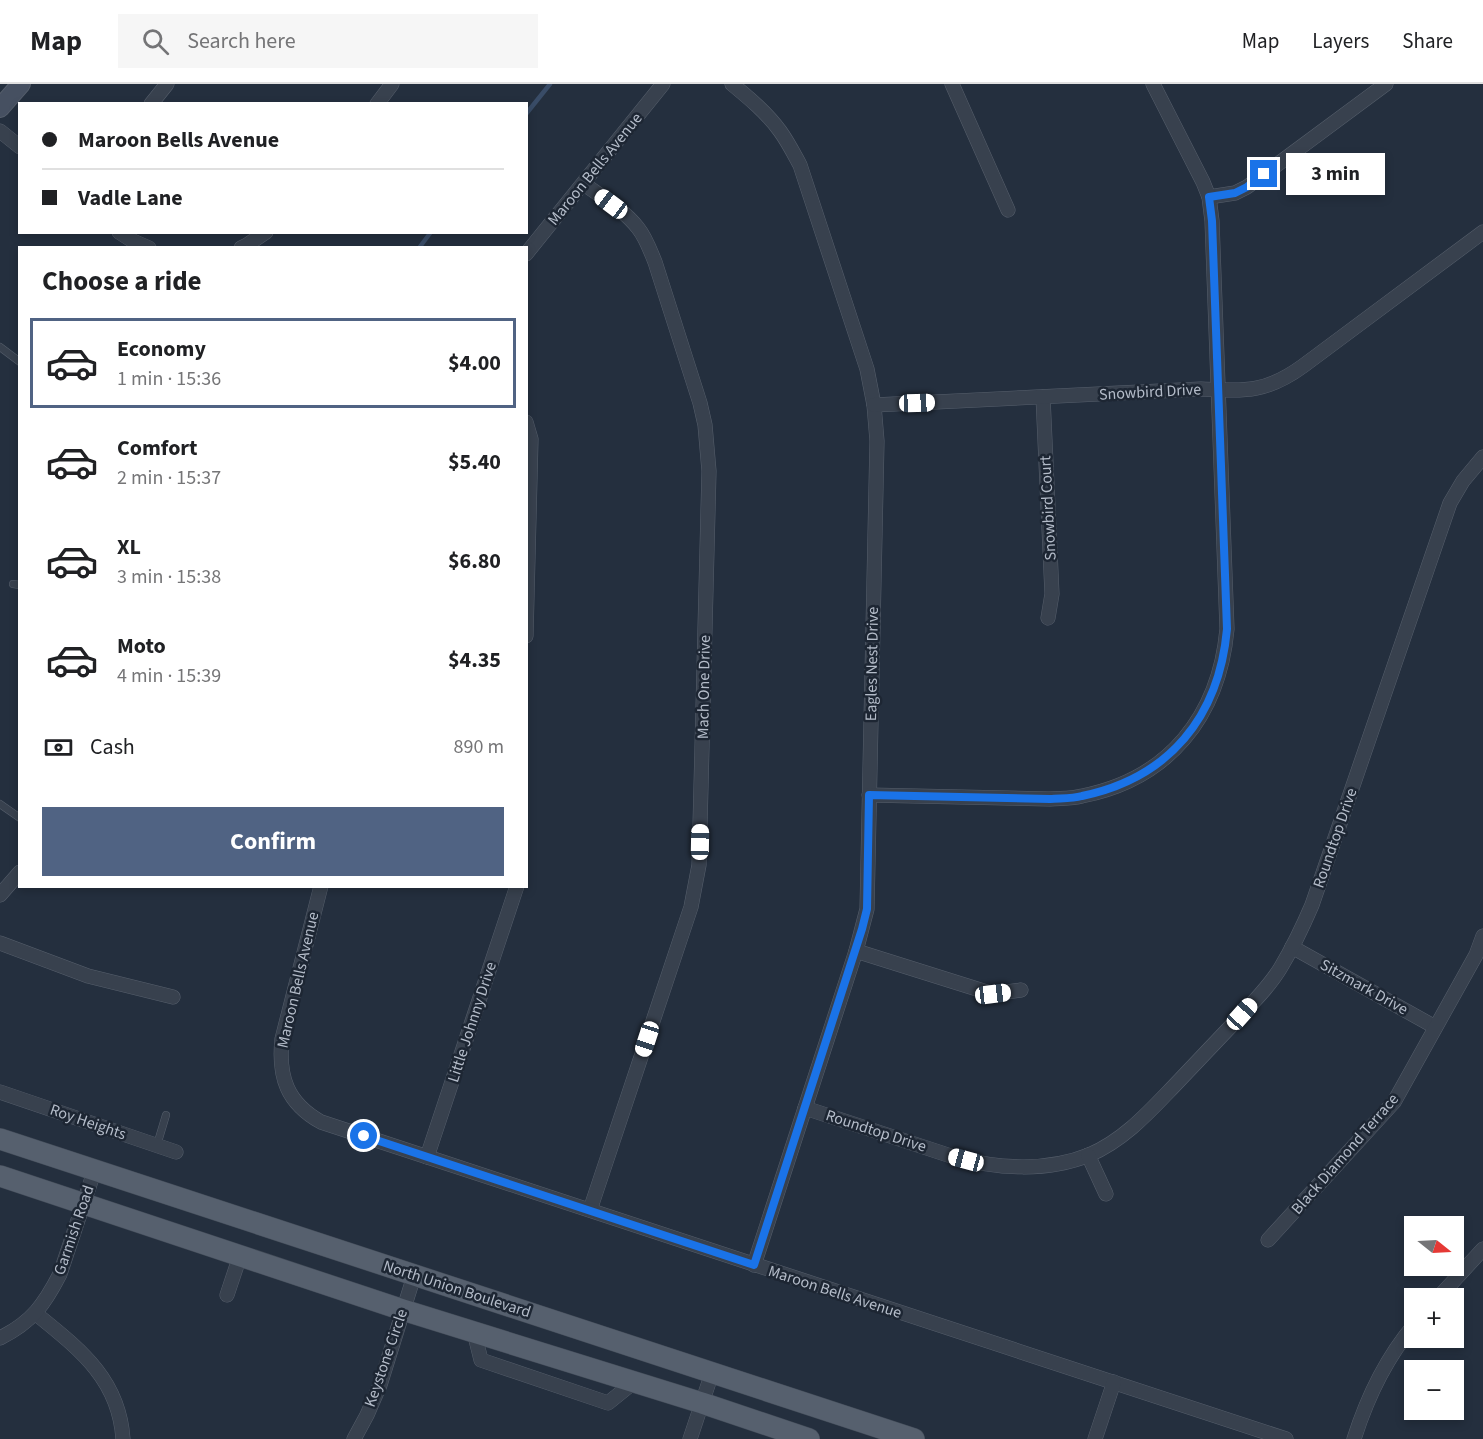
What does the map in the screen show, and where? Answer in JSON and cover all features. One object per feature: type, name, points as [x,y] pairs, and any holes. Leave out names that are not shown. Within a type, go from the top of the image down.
[{"type":"main road","points":[[0,108],[21,84]]},
{"type":"main road","name":"North Union Boulevard","points":[[0,1139],[914,1439]]},
{"type":"main road","points":[[0,1176],[404,1310],[702,1403],[809,1439]]},
{"type":"street","points":[[153,102],[167,84]]},
{"type":"street","points":[[378,102],[392,84]]},
{"type":"street","name":"Maroon Bells Avenue","points":[[528,252],[663,84]]},
{"type":"street","name":"Eagles Nest Drive","points":[[732,84],[776,125],[789,143],[800,165],[867,369],[876,422],[867,909],[856,951],[754,1265]]},
{"type":"street","points":[[952,84],[1008,210]]},
{"type":"street","points":[[869,795],[1050,799],[1079,797],[1102,791],[1127,783],[1152,768],[1172,752],[1203,714],[1214,690],[1221,669],[1227,629],[1212,221],[1209,197],[1154,84]]},
{"type":"street","points":[[1209,197],[1235,193],[1247,187],[1386,84]]},
{"type":"street","points":[[0,131],[18,145]]},
{"type":"street","name":"Mach One Drive","points":[[584,184],[626,215],[647,241],[700,403],[705,425],[709,471],[699,865],[691,907],[590,1210]]},
{"type":"street","name":"Snowbird Drive","points":[[874,405],[1201,389],[1254,389],[1270,385],[1287,378],[1483,232]]},
{"type":"street","points":[[122,234],[144,246]]},
{"type":"street","points":[[245,246],[263,234]]},
{"type":"street","name":"Snowbird Court","points":[[1043,397],[1052,594],[1048,618]]},
{"type":"street","points":[[528,429],[531,439],[528,557]]},
{"type":"street","name":"Roundtop Drive","points":[[806,1108],[954,1157],[998,1166],[1042,1165],[1088,1155],[1132,1129],[1214,1045],[1269,983],[1281,968],[1292,947],[1312,905],[1450,503],[1463,481],[1483,457]]},
{"type":"street","points":[[0,895],[18,874]]},
{"type":"street","name":"Maroon Bells Avenue","points":[[320,888],[280,1054],[287,1090],[308,1115],[321,1122],[1286,1439]]},
{"type":"street","name":"Little Johnny Drive","points":[[427,1157],[516,888]]},
{"type":"street","name":"Black Diamond Terrace","points":[[1268,1240],[1394,1102],[1476,955],[1483,936]]},
{"type":"street","points":[[0,943],[88,976],[173,998]]},
{"type":"street","name":"Sitzmark Drive","points":[[1292,947],[1435,1027]]},
{"type":"street","points":[[856,951],[993,994],[1021,990]]},
{"type":"street","name":"Roy Heights","points":[[0,1092],[176,1152]]},
{"type":"street","points":[[1088,1155],[1106,1194]]},
{"type":"street","name":"Garmish Road","points":[[0,1338],[24,1324],[46,1300],[60,1274],[95,1169]]},
{"type":"street","points":[[1447,1288],[1483,1249]]},
{"type":"street","points":[[227,1295],[240,1256]]},
{"type":"street","name":"Keystone Circle","points":[[354,1439],[380,1385],[414,1276]]},
{"type":"street","points":[[35,1313],[79,1349],[94,1365],[113,1398],[123,1439]]},
{"type":"street","points":[[1354,1439],[1383,1372],[1404,1338]]},
{"type":"street","points":[[690,1439],[712,1372]]},
{"type":"street","points":[[1095,1439],[1114,1382]]},
{"type":"lane","points":[[0,348],[18,361]]},
{"type":"lane","points":[[0,804],[18,817]]},
{"type":"lane","points":[[157,1145],[166,1115]]},
{"type":"waterway","points":[[528,112],[550,84]]},
{"type":"waterway","points":[[420,246],[430,234]]},
{"type":"route","points":[[364,1136],[754,1265],[856,951],[867,909],[869,795],[1050,799],[1079,797],[1127,783],[1152,768],[1172,752],[1203,714],[1221,669],[1227,629],[1212,221],[1209,197],[1235,193],[1264,174]]}]
